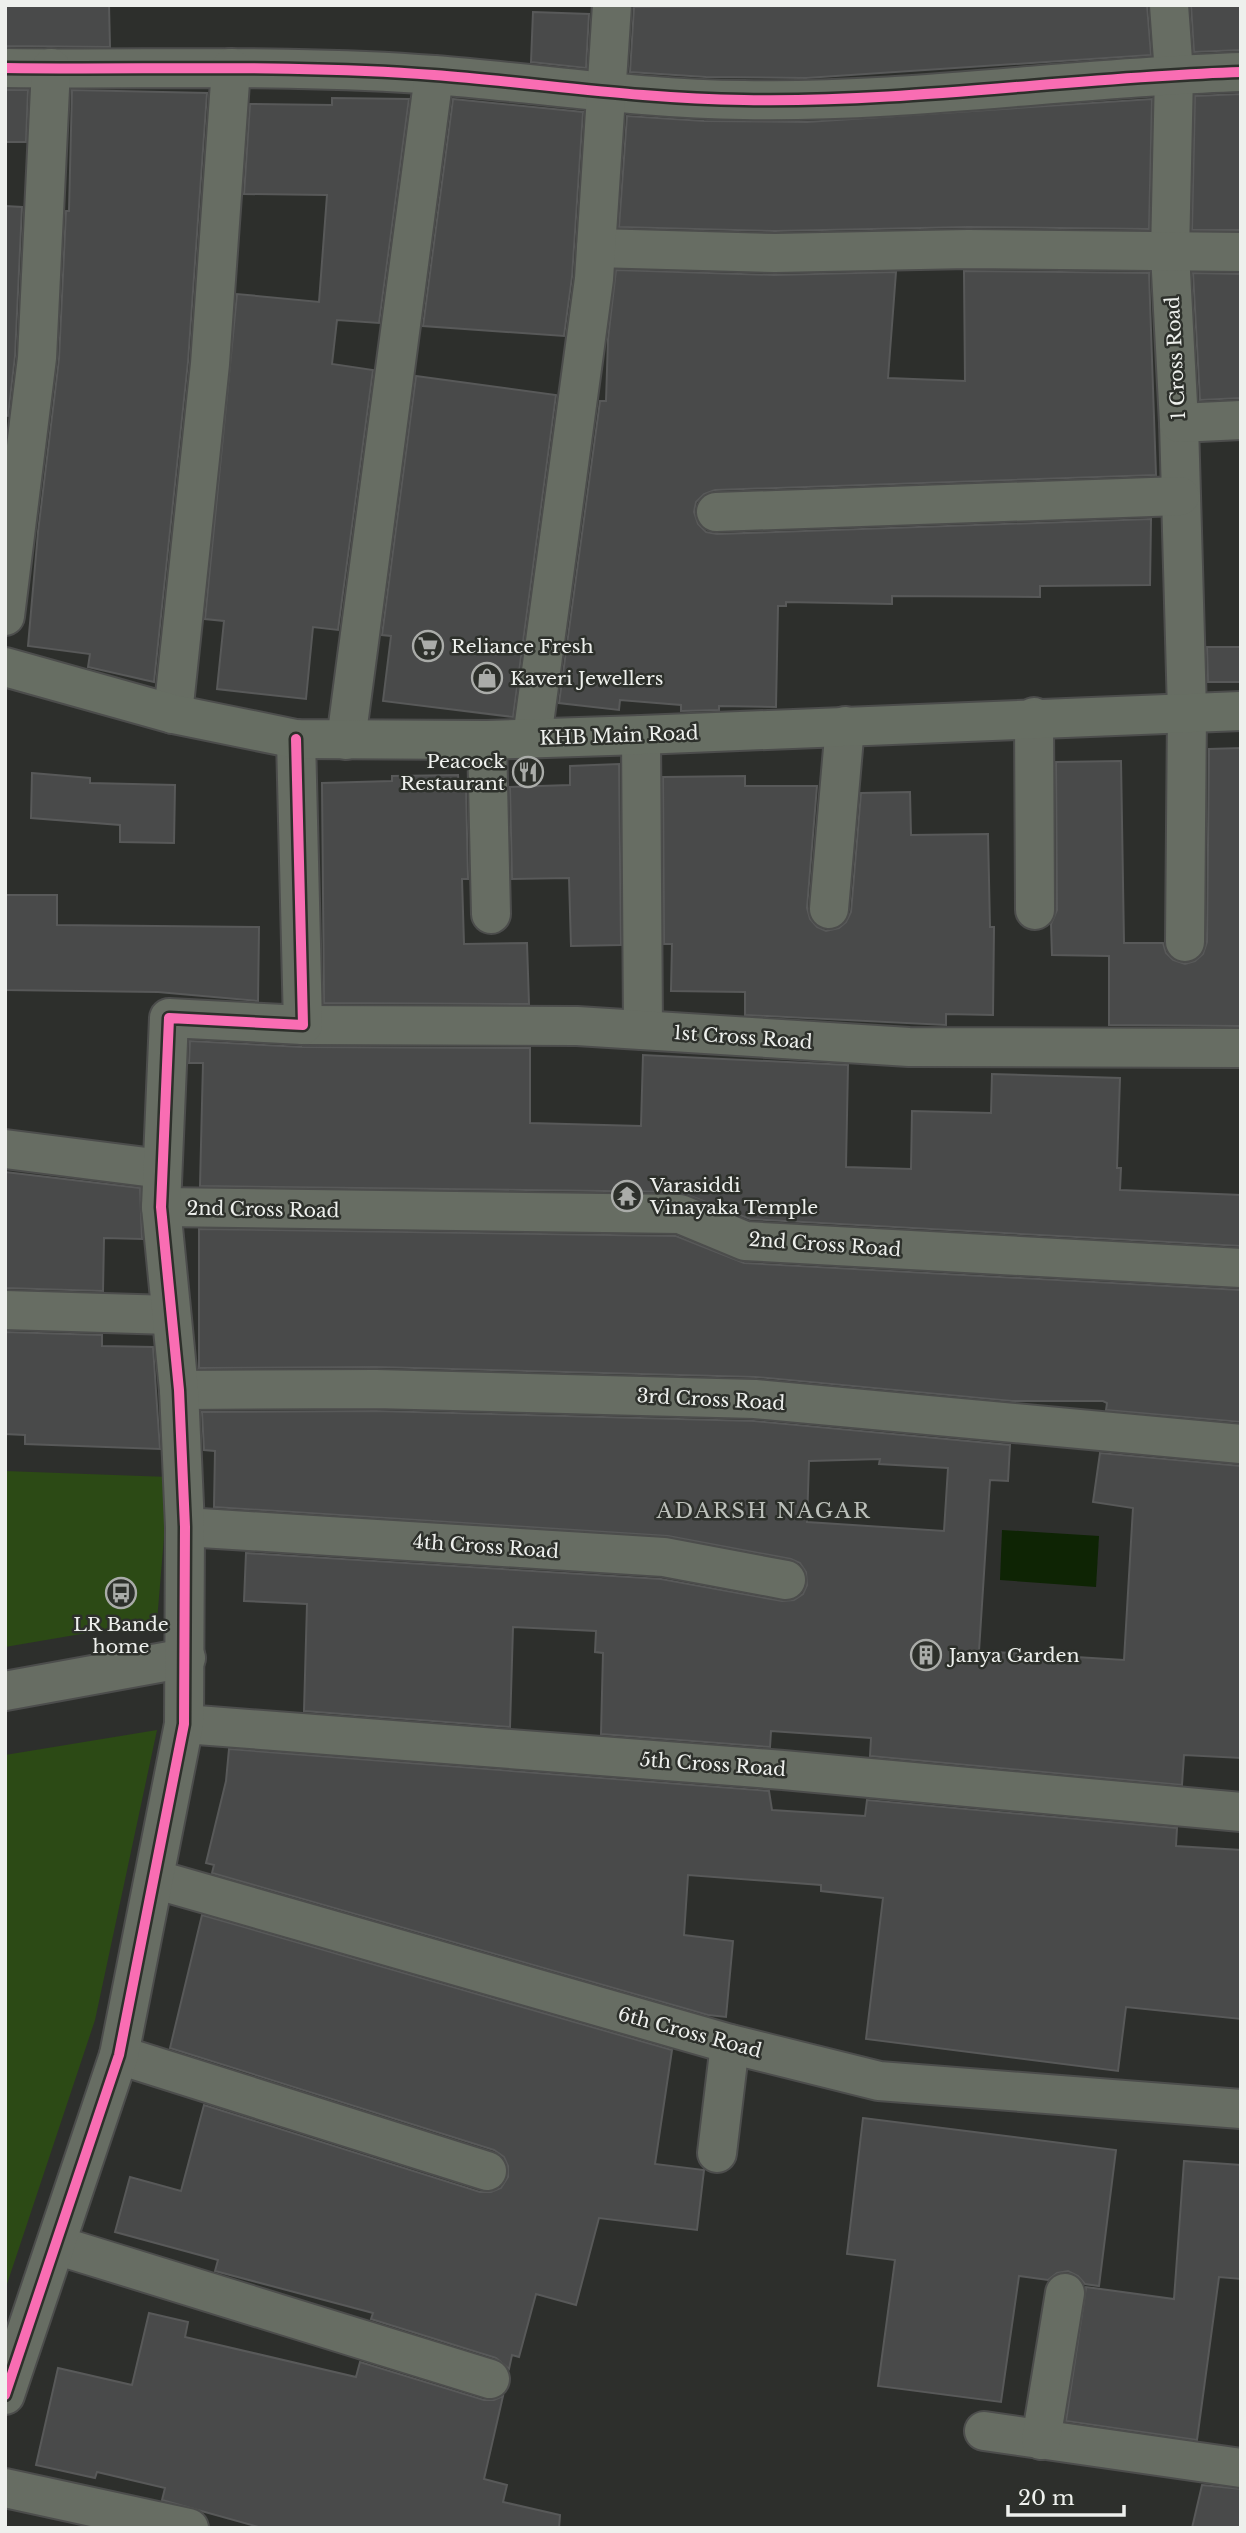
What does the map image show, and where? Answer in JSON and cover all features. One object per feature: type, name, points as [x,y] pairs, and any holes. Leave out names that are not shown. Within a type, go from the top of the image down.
[{"type":"main road","name":"KHB Main Road","points":[[5,667],[173,714],[296,739],[487,740],[1241,711]]},
{"type":"street","points":[[533,738],[594,279],[611,5]]},
{"type":"street","name":"1 Cross Road","points":[[1170,5],[1174,74],[1170,253],[1179,423],[1187,711],[1185,942]]},
{"type":"street","points":[[5,68],[231,68],[434,75],[606,94],[746,100],[887,95],[1174,74],[1241,72]]},
{"type":"street","points":[[5,616],[37,358],[51,68]]},
{"type":"street","points":[[173,714],[211,364],[231,68]]},
{"type":"street","points":[[346,740],[434,75]]},
{"type":"street","points":[[596,248],[775,253],[968,248],[1241,252]]},
{"type":"street","points":[[1179,423],[1241,420]]},
{"type":"street","points":[[716,512],[1180,496]]},
{"type":"street","points":[[1034,717],[1035,910]]},
{"type":"street","points":[[829,909],[845,726]]},
{"type":"street","points":[[641,735],[643,1030]]},
{"type":"street","points":[[296,739],[303,1025]]},
{"type":"street","points":[[487,740],[491,914]]},
{"type":"street","name":"1st Cross Road","points":[[162,1169],[169,1018],[303,1025],[577,1026],[908,1047],[1241,1048]]},
{"type":"street","points":[[5,1149],[162,1169],[161,1207],[179,1390],[185,1527],[186,1658],[184,1724],[119,2055],[5,2395]]},
{"type":"street","name":"2nd Cross Road","points":[[161,1207],[680,1214],[745,1241],[1241,1268]]},
{"type":"street","points":[[5,1310],[171,1315]]},
{"type":"street","name":"3rd Cross Road","points":[[179,1390],[402,1390],[755,1399],[1241,1444]]},
{"type":"street","name":"4th Cross Road","points":[[185,1527],[664,1557],[786,1580]]},
{"type":"street","points":[[5,1691],[186,1658]]},
{"type":"street","name":"5th Cross Road","points":[[184,1724],[783,1770],[1241,1812]]},
{"type":"street","name":"6th Cross Road","points":[[154,1879],[730,2044],[879,2081],[1241,2109]]},
{"type":"street","points":[[717,2153],[730,2044]]},
{"type":"street","points":[[119,2055],[487,2171]]},
{"type":"street","points":[[56,2245],[489,2379]]},
{"type":"street","points":[[1041,2440],[1065,2293]]},
{"type":"street","points":[[984,2431],[1241,2468]]},
{"type":"street","points":[[5,2487],[190,2528]]},
{"type":"shaded area","points":[[5,1471],[169,1477],[157,1621],[5,1647]]},
{"type":"shaded area","points":[[1002,1530],[1099,1536],[1096,1587],[1000,1580]]},
{"type":"shaded area","points":[[157,1730],[95,2020],[5,2290],[5,1755]]},
{"type":"building","points":[[5,5],[109,5],[110,47],[5,46]]},
{"type":"building","points":[[1147,5],[1151,55],[806,78],[706,77],[630,72],[634,7]]},
{"type":"building","points":[[1191,5],[1241,5],[1241,50],[1194,52]]},
{"type":"building","points":[[533,12],[589,14],[586,68],[531,62]]},
{"type":"building","points":[[5,90],[28,90],[26,142],[5,142]]},
{"type":"building","points":[[72,90],[207,93],[188,362],[154,682],[88,667],[90,654],[28,646],[38,532],[59,359],[66,211],[69,211]]},
{"type":"building","points":[[1241,94],[1241,230],[1192,230],[1195,96]]},
{"type":"building","points":[[332,98],[409,99],[379,323],[337,320],[332,364],[373,370],[338,630],[313,627],[306,699],[217,689],[224,621],[205,619],[237,294],[319,302],[327,195],[244,194],[250,104],[332,105]]},
{"type":"building","points":[[453,99],[583,112],[572,277],[564,336],[423,326]]},
{"type":"building","points":[[1152,99],[1149,229],[968,227],[775,231],[619,227],[627,116],[704,121],[807,122]]},
{"type":"building","points":[[5,206],[22,207],[15,356],[8,416],[5,415]]},
{"type":"building","points":[[616,270],[774,275],[896,272],[888,378],[965,381],[964,271],[1149,273],[1156,475],[715,490],[704,494],[696,502],[694,512],[698,524],[706,532],[717,534],[1151,519],[1150,585],[1040,586],[1040,597],[892,596],[892,604],[786,602],[786,606],[778,606],[776,707],[719,706],[719,710],[681,711],[681,705],[620,700],[619,710],[559,703],[600,401],[606,401],[608,339]]},
{"type":"building","points":[[1193,273],[1241,274],[1241,398],[1200,400]]},
{"type":"building","points":[[416,376],[556,395],[513,717],[383,701],[391,636],[382,635]]},
{"type":"building","points":[[1207,647],[1241,647],[1241,682],[1208,682]]},
{"type":"building","points":[[1241,748],[1241,1026],[1109,1025],[1109,956],[1052,955],[1051,924],[1057,910],[1056,762],[1121,761],[1124,943],[1163,943],[1166,953],[1173,960],[1185,964],[1195,961],[1203,954],[1207,942],[1209,749]]},
{"type":"building","points":[[619,764],[621,945],[571,946],[569,878],[512,879],[510,787],[570,785],[570,766]]},
{"type":"building","points":[[32,773],[90,778],[90,783],[175,785],[174,843],[120,842],[120,825],[31,818]]},
{"type":"building","points":[[458,775],[459,787],[466,787],[468,879],[462,879],[464,944],[527,943],[529,1004],[324,1003],[322,783],[392,781],[392,776]]},
{"type":"building","points":[[745,776],[745,786],[817,786],[807,908],[810,919],[817,927],[826,931],[839,928],[851,912],[861,793],[910,792],[911,835],[988,834],[990,927],[994,927],[993,1015],[946,1014],[946,1025],[745,1015],[745,992],[671,991],[672,944],[664,944],[663,777]]},
{"type":"building","points":[[5,895],[57,895],[57,925],[259,927],[258,1001],[158,992],[5,990]]},
{"type":"building","points":[[190,1041],[302,1047],[530,1048],[530,1123],[641,1126],[643,1055],[848,1065],[846,1167],[911,1169],[912,1111],[991,1113],[992,1074],[1120,1078],[1117,1168],[1121,1168],[1120,1190],[1241,1195],[1241,1246],[750,1219],[680,1192],[200,1186],[203,1063],[189,1063]]},
{"type":"building","points":[[5,1172],[140,1188],[142,1239],[104,1238],[103,1291],[5,1288]]},
{"type":"building","points":[[199,1229],[676,1236],[744,1263],[1241,1290],[1241,1422],[1106,1410],[1107,1403],[1103,1401],[1012,1401],[756,1377],[376,1367],[199,1368]]},
{"type":"building","points":[[5,1332],[102,1335],[102,1346],[153,1347],[160,1449],[25,1444],[25,1435],[5,1434]]},
{"type":"building","points":[[376,1411],[754,1421],[1010,1445],[1008,1481],[990,1480],[979,1651],[1124,1660],[1133,1508],[1093,1502],[1100,1453],[1241,1466],[1241,1758],[1184,1755],[1182,1785],[870,1756],[871,1738],[771,1731],[770,1747],[601,1734],[603,1653],[595,1652],[596,1631],[513,1627],[510,1727],[304,1711],[307,1604],[244,1601],[246,1553],[661,1579],[782,1601],[794,1600],[803,1594],[807,1585],[806,1572],[800,1563],[791,1559],[668,1536],[214,1507],[215,1451],[204,1450],[202,1412]],"holes":[[[880,1459],[879,1464],[948,1468],[944,1531],[807,1522],[809,1461]]]},
{"type":"building","points":[[229,1749],[769,1791],[772,1810],[865,1816],[867,1800],[1177,1828],[1176,1846],[1241,1850],[1241,2019],[1126,2007],[1118,2071],[866,2039],[883,1898],[821,1891],[821,1885],[688,1875],[684,1935],[733,1941],[726,2017],[708,2015],[212,1873],[214,1865],[206,1863],[226,1781]]},
{"type":"building","points":[[202,1915],[672,2050],[655,2164],[704,2170],[697,2230],[599,2218],[576,2305],[536,2294],[519,2357],[512,2355],[509,2369],[496,2358],[371,2319],[373,2313],[215,2271],[218,2260],[115,2232],[130,2177],[181,2191],[204,2105],[480,2192],[501,2188],[508,2177],[508,2166],[504,2157],[494,2150],[170,2048]]},
{"type":"building","points":[[863,2118],[1116,2150],[1099,2286],[1085,2284],[1078,2276],[1068,2271],[1057,2273],[1048,2280],[1019,2276],[1001,2402],[878,2386],[895,2260],[847,2254]]},
{"type":"building","points":[[1184,2161],[1241,2165],[1241,2279],[1219,2277],[1197,2440],[1066,2421],[1086,2287],[1174,2299]]},
{"type":"building","points":[[149,2313],[188,2322],[185,2337],[356,2377],[360,2362],[484,2400],[503,2396],[484,2479],[507,2485],[503,2502],[560,2515],[559,2528],[262,2528],[162,2500],[165,2488],[97,2472],[95,2478],[36,2465],[58,2368],[132,2385]]},
{"type":"building","points":[[1202,2485],[1241,2489],[1241,2528],[1192,2528]]},
{"type":"cycle path","points":[[5,68],[274,68],[381,72],[666,97],[744,100],[868,98],[1241,72]]},
{"type":"cycle path","points":[[5,2395],[119,2055],[184,1724],[185,1527],[179,1390],[161,1207],[169,1018],[303,1025],[296,739]]},
{"type":"place","name":"Reliance Fresh","points":[[428,646]]},
{"type":"place","name":"Kaveri Jewellers","points":[[487,678]]},
{"type":"place","name":"Peacock Restaurant","points":[[528,772]]},
{"type":"place","name":"Varasiddi Vinayaka Temple","points":[[627,1196]]},
{"type":"place","name":"LR Bande home","points":[[121,1593]]},
{"type":"place","name":"Janya Garden","points":[[926,1655]]},
{"type":"district","name":"ADARSH NAGAR","points":[[764,1511]]}]
